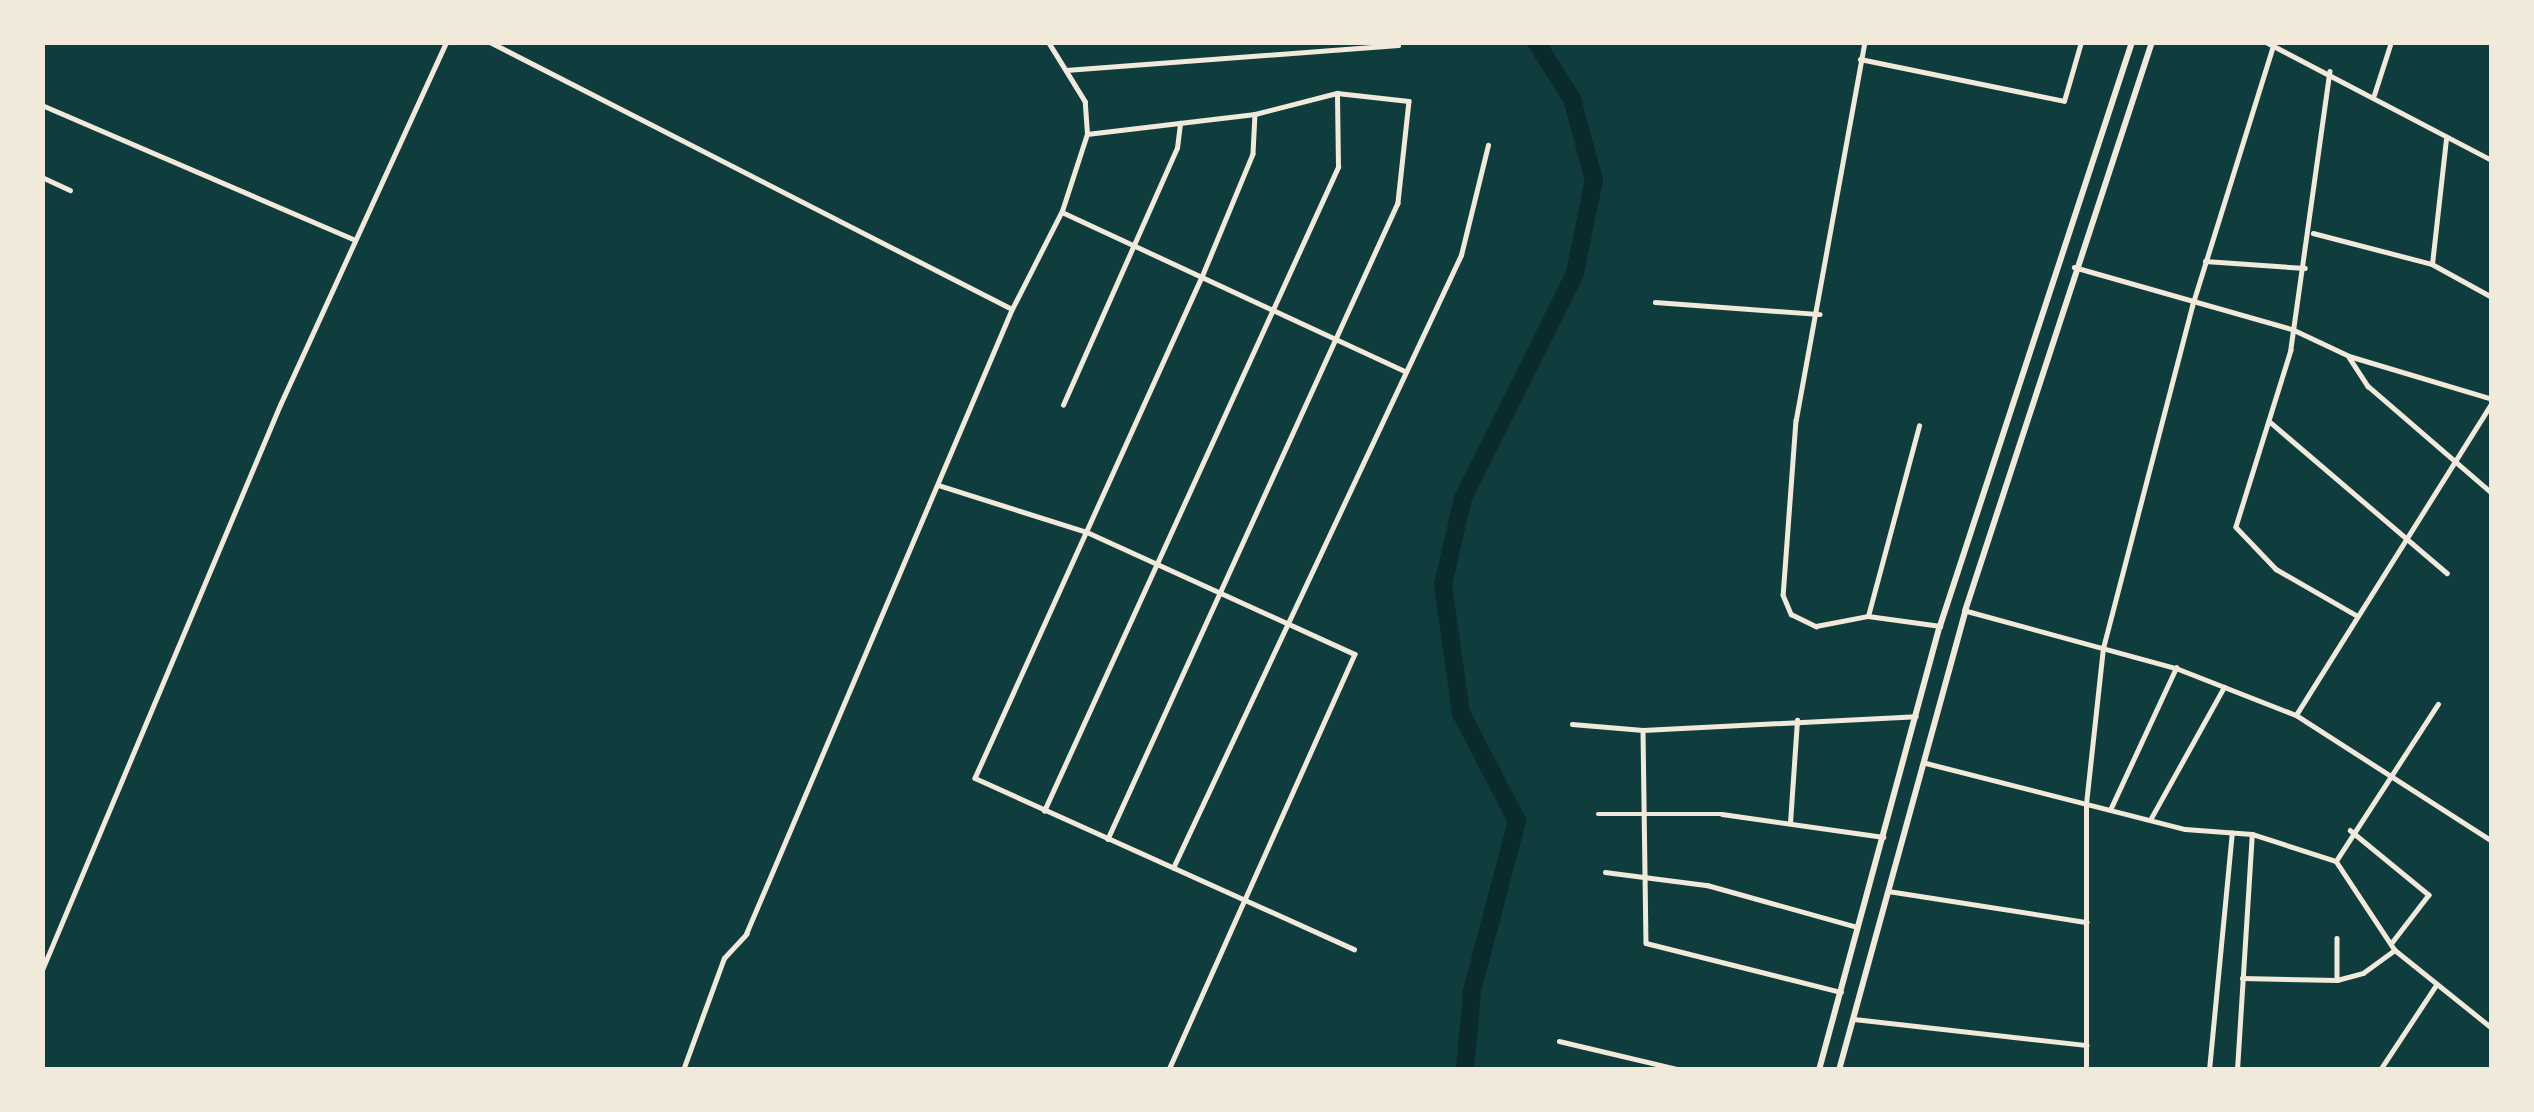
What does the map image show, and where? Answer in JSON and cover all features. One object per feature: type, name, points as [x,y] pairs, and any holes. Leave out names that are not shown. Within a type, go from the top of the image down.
[{"type":"main road","points":[[1820,1070],[1940,626],[2132,42]]},
{"type":"main road","points":[[1839,1070],[1965,611],[2074,267],[2152,42]]},
{"type":"street","points":[[42,970],[353,239],[446,42]]},
{"type":"street","points":[[490,42],[1012,309]]},
{"type":"street","points":[[682,1070],[724,958],[746,934],[1012,309],[1062,212],[1088,134],[1085,102],[1048,42]]},
{"type":"street","points":[[1865,42],[1820,314],[1796,420],[1783,595],[1802,623],[1868,616],[1940,626]]},
{"type":"street","points":[[1860,59],[2064,101],[2081,42]]},
{"type":"street","points":[[2374,95],[2391,42]]},
{"type":"street","points":[[2086,1070],[2086,804],[2103,648],[2192,306],[2271,43],[2330,70],[2446,140],[2492,160]]},
{"type":"street","points":[[1066,70],[1398,45]]},
{"type":"street","points":[[2330,70],[2305,268],[2269,421],[2236,527],[2240,540],[2356,615]]},
{"type":"street","points":[[1088,134],[1255,114],[1337,93],[1408,100],[1398,203],[1108,838]]},
{"type":"street","points":[[1045,811],[1152,562],[1338,167],[1337,93]]},
{"type":"street","points":[[42,105],[353,239]]},
{"type":"street","points":[[1255,114],[1253,154],[1202,277],[975,778],[1354,949]]},
{"type":"street","points":[[1063,406],[1177,148],[1180,123]]},
{"type":"street","points":[[2432,264],[2446,140]]},
{"type":"street","points":[[1173,868],[1461,255],[1488,145]]},
{"type":"street","points":[[42,177],[70,190]]},
{"type":"street","points":[[1062,212],[1405,371]]},
{"type":"street","points":[[2312,232],[2432,264],[2492,297]]},
{"type":"street","points":[[2205,261],[2305,268]]},
{"type":"street","points":[[2074,267],[2192,306],[2292,329],[2349,356],[2492,401],[2452,456],[2296,715]]},
{"type":"street","points":[[1654,302],[1820,314]]},
{"type":"street","points":[[2349,356],[2368,386],[2492,493]]},
{"type":"street","points":[[2269,421],[2446,573]]},
{"type":"street","points":[[1868,616],[1919,426]]},
{"type":"street","points":[[937,484],[1087,532],[1355,655],[1169,1070]]},
{"type":"street","points":[[1965,611],[2176,668],[2296,715],[2393,771],[2492,841]]},
{"type":"street","points":[[2110,810],[2176,668]]},
{"type":"street","points":[[2150,820],[2224,687]]},
{"type":"street","points":[[2336,861],[2350,830],[2438,704]]},
{"type":"street","points":[[1573,724],[1643,730],[1916,716]]},
{"type":"street","points":[[1790,823],[1797,720]]},
{"type":"street","points":[[1643,730],[1646,943],[1841,992]]},
{"type":"street","points":[[1922,762],[2150,820],[2252,834],[2336,861],[2393,947],[2492,1028]]},
{"type":"street","points":[[1598,814],[1790,823],[1901,840]]},
{"type":"street","points":[[2242,978],[2337,980],[2363,974],[2393,947],[2429,895],[2350,830]]},
{"type":"street","points":[[2209,1070],[2232,833]]},
{"type":"street","points":[[2236,1070],[2252,834]]},
{"type":"street","points":[[1605,872],[1647,876],[1858,928]]},
{"type":"street","points":[[1888,891],[2087,922]]},
{"type":"street","points":[[2337,938],[2337,980]]},
{"type":"street","points":[[2380,1070],[2437,984]]},
{"type":"street","points":[[1854,1019],[2087,1045]]},
{"type":"street","points":[[1559,1041],[1682,1070]]},
{"type":"waterway","points":[[1465,1070],[1472,991],[1517,821],[1461,713],[1443,585],[1463,498],[1575,273],[1594,180],[1572,99],[1536,42]]}]
